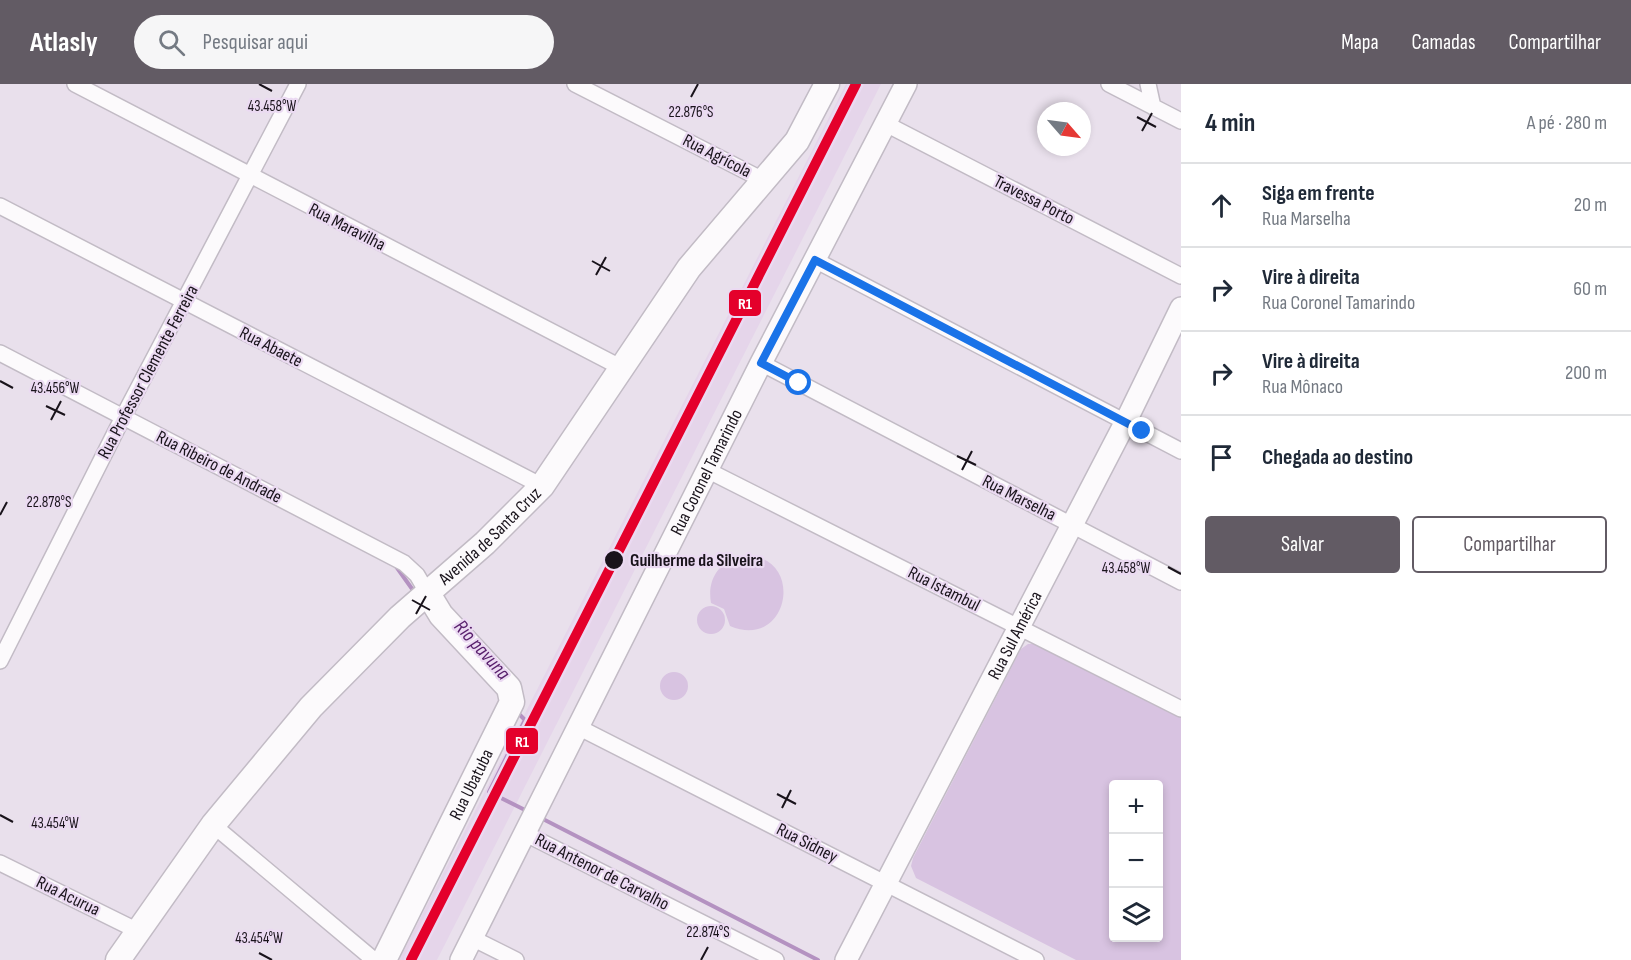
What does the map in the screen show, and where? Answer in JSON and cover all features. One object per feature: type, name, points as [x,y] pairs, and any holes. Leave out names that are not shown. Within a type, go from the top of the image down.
[{"type":"main road","name":"Avenida de Santa Cruz","points":[[117,960],[136,930],[213,825],[311,707],[427,592],[485,543],[542,486],[620,367],[689,268],[802,134],[827,84]]},
{"type":"main road","name":"Rua Coronel Tamarindo","points":[[461,960],[761,363],[906,84]]},
{"type":"main road","name":"Rua Sul América","points":[[846,960],[1125,423],[1181,308]]},
{"type":"main road","name":"Rua Ubatuba","points":[[384,960],[512,702],[509,688],[441,615],[427,592]]},
{"type":"street","name":"Rua Maravilha","points":[[75,84],[250,177],[620,367]]},
{"type":"street","name":"Rua Professor Clemente Ferreira","points":[[0,662],[122,421],[298,84]]},
{"type":"street","name":"Rua Agrícola","points":[[575,84],[763,180]]},
{"type":"street","points":[[1109,84],[1181,121]]},
{"type":"street","points":[[1148,84],[1153,107]]},
{"type":"street","name":"Travessa Porto","points":[[886,124],[1181,276]]},
{"type":"street","name":"Rua Abaete","points":[[0,206],[542,486]]},
{"type":"street","points":[[815,260],[1181,451]]},
{"type":"street","name":"Rua Ribeiro de Andrade","points":[[0,354],[122,421],[404,563],[417,575],[427,592]]},
{"type":"street","name":"Rua Marselha","points":[[761,363],[1181,582]]},
{"type":"street","name":"Rua Istambul","points":[[707,470],[1181,709]]},
{"type":"street","name":"Rua Sidney","points":[[578,727],[1036,960]]},
{"type":"street","points":[[213,825],[374,960]]},
{"type":"street","name":"Rua Antenor de Carvalho","points":[[524,833],[776,960]]},
{"type":"street","name":"Rua Acurua","points":[[0,863],[136,930]]},
{"type":"street","points":[[472,938],[516,960]]},
{"type":"shaded area","points":[[846,84],[881,84],[437,960],[399,960]]},
{"type":"shaded area","points":[[740,556],[761,558],[775,568],[782,582],[783,599],[778,614],[767,625],[751,630],[730,626],[724,609],[711,603],[711,587],[716,574],[726,563]]},
{"type":"shaded area","points":[[711,606],[721,610],[725,620],[721,630],[711,634],[701,630],[697,620],[701,610]]},
{"type":"shaded area","points":[[1028,644],[1037,644],[1181,717],[1181,960],[1076,960],[916,878],[911,866],[913,858],[1021,649]]},
{"type":"shaded area","points":[[674,672],[684,676],[688,686],[684,696],[674,700],[664,696],[660,686],[664,676]]},
{"type":"waterway","name":"Rio pavuna","points":[[395,565],[415,593]]},
{"type":"waterway","name":"Rio pavuna","points":[[517,712],[525,720],[489,792],[529,812]]},
{"type":"waterway","name":"Rio pavuna","points":[[541,818],[818,960]]},
{"type":"transit line","name":"R1","points":[[411,960],[856,84]]},
{"type":"place","name":"Guilherme da Silveira","points":[[614,560]]},
{"type":"route","points":[[799,383],[761,363],[815,260],[1142,431]]}]
